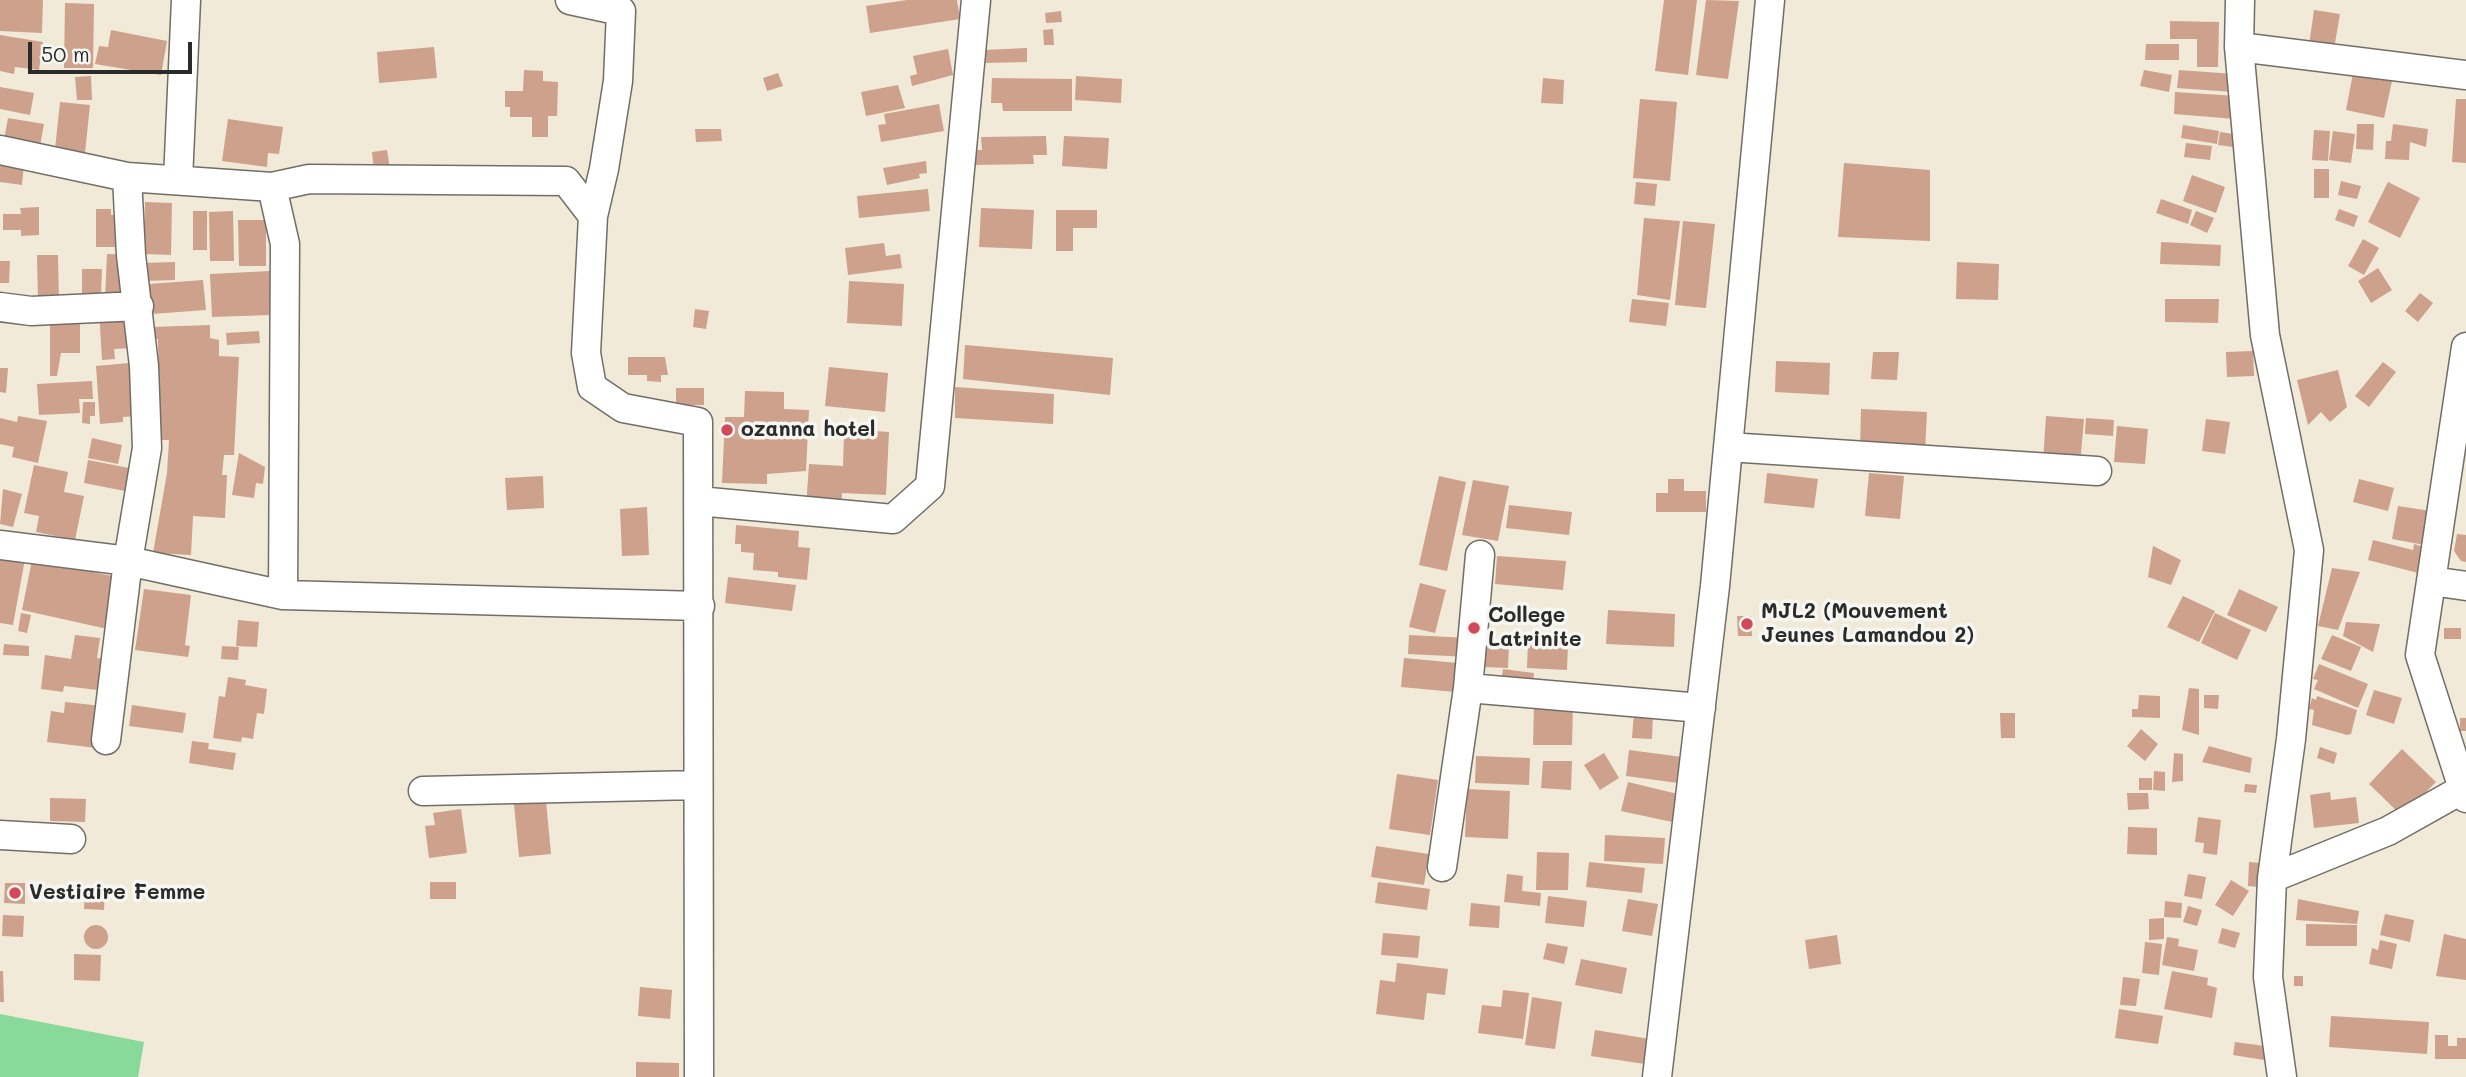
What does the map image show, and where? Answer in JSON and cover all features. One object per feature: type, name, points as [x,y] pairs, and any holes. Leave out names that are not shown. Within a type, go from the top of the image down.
[{"type":"street","points":[[178,180],[186,0]]},
{"type":"street","points":[[570,0],[621,11],[618,82],[604,169],[593,216],[586,353],[592,387],[623,408],[698,422],[699,1077]]},
{"type":"street","points":[[698,501],[893,519],[930,486],[976,0]]},
{"type":"street","points":[[1657,1077],[1701,708],[1770,0]]},
{"type":"street","points":[[2240,0],[2239,47],[2265,335],[2309,550],[2291,739],[2272,878],[2268,977],[2282,1077]]},
{"type":"street","points":[[2239,47],[2466,75]]},
{"type":"street","points":[[0,150],[127,177],[272,187],[309,179],[566,180],[593,216]]},
{"type":"street","points":[[106,740],[128,561],[147,448],[139,306],[131,255],[127,177]]},
{"type":"street","points":[[272,187],[285,244],[283,596]]},
{"type":"street","points":[[0,307],[31,311],[139,306]]},
{"type":"street","points":[[2272,878],[2388,831],[2465,794],[2420,655],[2466,347]]},
{"type":"street","points":[[1728,447],[2097,471]]},
{"type":"street","points":[[0,545],[128,561],[283,596],[700,606]]},
{"type":"street","points":[[1442,867],[1468,688],[1480,555]]},
{"type":"street","points":[[2431,581],[2466,586]]},
{"type":"street","points":[[1468,688],[1701,708]]},
{"type":"street","points":[[423,791],[698,785]]},
{"type":"street","points":[[0,835],[71,839]]},
{"type":"green space","points":[[0,1014],[144,1042],[138,1077],[0,1077]]},
{"type":"building","points":[[0,0],[43,0],[42,33],[0,31]]},
{"type":"building","points":[[907,0],[957,0],[960,19],[870,33],[866,6]]},
{"type":"building","points":[[1664,0],[1697,0],[1688,75],[1655,71]]},
{"type":"building","points":[[1706,0],[1739,1],[1728,79],[1696,75]]},
{"type":"building","points":[[65,3],[94,4],[93,68],[64,68]]},
{"type":"building","points":[[2314,10],[2340,14],[2334,49],[2309,45]]},
{"type":"building","points":[[1061,11],[1062,22],[1046,23],[1045,13]]},
{"type":"building","points":[[2170,21],[2219,22],[2218,67],[2197,67],[2197,39],[2170,39]]},
{"type":"building","points":[[1053,29],[1054,45],[1044,45],[1043,30]]},
{"type":"building","points":[[111,30],[167,41],[161,75],[95,64],[99,46],[108,47]]},
{"type":"building","points":[[0,35],[43,42],[39,70],[15,67],[14,74],[0,71]]},
{"type":"building","points":[[2146,44],[2179,44],[2179,60],[2145,60]]},
{"type":"building","points":[[434,47],[437,78],[379,83],[377,52]]},
{"type":"building","points":[[1027,48],[1027,62],[985,63],[984,50]]},
{"type":"building","points":[[948,49],[953,75],[912,86],[910,76],[917,74],[913,56]]},
{"type":"building","points":[[524,70],[543,71],[543,81],[558,82],[557,116],[548,116],[548,137],[532,137],[532,117],[510,117],[510,107],[505,107],[505,91],[523,91]]},
{"type":"building","points":[[2144,70],[2172,75],[2169,92],[2140,86]]},
{"type":"building","points":[[2179,70],[2234,74],[2233,92],[2177,88]]},
{"type":"building","points":[[778,73],[783,86],[767,91],[763,78]]},
{"type":"building","points":[[2353,73],[2392,81],[2384,118],[2346,110]]},
{"type":"building","points":[[91,76],[92,100],[77,100],[75,77]]},
{"type":"building","points":[[1076,76],[1122,79],[1121,103],[1075,100]]},
{"type":"building","points":[[992,78],[1072,79],[1072,111],[1003,111],[1002,103],[991,103]]},
{"type":"building","points":[[1543,78],[1564,80],[1563,104],[1541,103]]},
{"type":"building","points":[[898,85],[905,108],[866,116],[861,92]]},
{"type":"building","points":[[0,87],[34,93],[30,115],[0,109]]},
{"type":"building","points":[[2175,92],[2237,96],[2235,119],[2174,114]]},
{"type":"building","points":[[1640,99],[1677,102],[1670,181],[1633,178]]},
{"type":"building","points":[[2456,99],[2466,99],[2466,163],[2452,162]]},
{"type":"building","points":[[60,102],[90,105],[85,153],[55,149]]},
{"type":"building","points":[[939,104],[944,131],[881,142],[878,125],[886,124],[884,114]]},
{"type":"building","points":[[8,118],[44,124],[40,146],[4,140]]},
{"type":"building","points":[[228,119],[283,127],[279,154],[268,153],[267,167],[222,161]]},
{"type":"building","points":[[2357,124],[2374,124],[2373,150],[2356,149]]},
{"type":"building","points":[[2393,124],[2428,129],[2426,147],[2410,142],[2409,160],[2385,159],[2386,141],[2391,141]]},
{"type":"building","points":[[2183,125],[2219,131],[2217,144],[2181,138]]},
{"type":"building","points":[[695,129],[721,129],[722,141],[696,142]]},
{"type":"building","points":[[2314,130],[2330,131],[2328,161],[2312,160]]},
{"type":"building","points":[[2333,131],[2355,134],[2351,163],[2329,160]]},
{"type":"building","points":[[2220,132],[2234,134],[2233,147],[2218,145]]},
{"type":"building","points":[[1046,136],[1047,155],[1033,155],[1034,164],[973,165],[973,150],[982,150],[981,137]]},
{"type":"building","points":[[1064,136],[1109,138],[1107,169],[1062,166]]},
{"type":"building","points":[[2186,143],[2212,146],[2210,160],[2184,157]]},
{"type":"building","points":[[387,150],[390,169],[374,171],[372,152]]},
{"type":"building","points":[[0,159],[24,163],[22,185],[0,182]]},
{"type":"building","points":[[926,161],[927,173],[919,174],[920,178],[887,185],[883,168]]},
{"type":"building","points":[[1844,163],[1930,170],[1930,241],[1838,237]]},
{"type":"building","points":[[2314,169],[2329,169],[2329,198],[2314,198]]},
{"type":"building","points":[[2192,175],[2225,187],[2216,213],[2183,201]]},
{"type":"building","points":[[2341,181],[2361,186],[2357,199],[2338,195]]},
{"type":"building","points":[[1636,182],[1657,184],[1655,206],[1634,204]]},
{"type":"building","points":[[2388,182],[2420,198],[2400,238],[2368,222]]},
{"type":"building","points":[[928,189],[930,211],[859,218],[857,196]]},
{"type":"building","points":[[2161,199],[2192,210],[2188,224],[2156,213]]},
{"type":"building","points":[[145,202],[172,203],[171,255],[144,254]]},
{"type":"building","points":[[39,207],[39,235],[21,236],[21,230],[3,230],[3,214],[21,214],[20,208]]},
{"type":"building","points":[[981,208],[1034,210],[1032,249],[979,247]]},
{"type":"building","points":[[96,209],[111,209],[111,215],[122,215],[122,247],[96,247]]},
{"type":"building","points":[[2339,209],[2358,216],[2354,227],[2335,220]]},
{"type":"building","points":[[1056,210],[1097,210],[1097,228],[1073,228],[1073,251],[1056,251]]},
{"type":"building","points":[[193,211],[207,211],[207,250],[193,250]]},
{"type":"building","points":[[233,211],[234,261],[210,261],[209,212]]},
{"type":"building","points":[[2196,211],[2214,218],[2207,233],[2190,225]]},
{"type":"building","points":[[1644,218],[1680,221],[1670,300],[1637,295]]},
{"type":"building","points":[[238,220],[266,220],[266,266],[239,266]]},
{"type":"building","points":[[1683,221],[1715,224],[1706,308],[1675,305]]},
{"type":"building","points":[[2363,239],[2379,248],[2364,275],[2348,266]]},
{"type":"building","points":[[2161,242],[2221,245],[2220,266],[2160,264]]},
{"type":"building","points":[[884,243],[886,256],[900,254],[902,268],[848,275],[845,248]]},
{"type":"building","points":[[107,254],[131,255],[130,300],[105,299]]},
{"type":"building","points":[[37,255],[58,255],[59,303],[38,303]]},
{"type":"building","points":[[0,261],[10,261],[9,283],[0,283]]},
{"type":"building","points":[[175,262],[175,280],[142,281],[142,263]]},
{"type":"building","points":[[1957,262],[1999,264],[1998,300],[1956,299]]},
{"type":"building","points":[[2378,268],[2392,290],[2371,303],[2358,281]]},
{"type":"building","points":[[82,269],[102,269],[101,295],[82,295]]},
{"type":"building","points":[[270,271],[271,315],[212,317],[210,274]]},
{"type":"building","points":[[203,280],[206,310],[152,314],[149,284]]},
{"type":"building","points":[[849,281],[904,284],[902,326],[847,323]]},
{"type":"building","points":[[2420,293],[2433,303],[2418,322],[2405,311]]},
{"type":"building","points":[[1632,299],[1669,303],[1666,326],[1629,322]]},
{"type":"building","points":[[2165,299],[2219,299],[2218,323],[2165,322]]},
{"type":"building","points":[[130,309],[133,348],[114,349],[115,359],[102,360],[99,310]]},
{"type":"building","points":[[695,309],[709,311],[706,329],[693,327]]},
{"type":"building","points":[[50,313],[80,313],[80,353],[61,353],[57,376],[50,376]]},
{"type":"building","points":[[210,325],[210,338],[219,340],[219,356],[239,357],[234,455],[224,455],[222,475],[227,475],[225,518],[193,516],[191,555],[153,553],[167,473],[169,440],[159,440],[158,339],[152,339],[152,327]]},
{"type":"building","points":[[259,331],[260,343],[227,345],[226,333]]},
{"type":"building","points":[[965,345],[1113,358],[1110,395],[963,379]]},
{"type":"building","points":[[2253,351],[2254,376],[2227,377],[2226,352]]},
{"type":"building","points":[[1873,352],[1899,352],[1897,380],[1871,379]]},
{"type":"building","points":[[628,357],[665,357],[668,375],[661,375],[661,382],[647,381],[647,375],[628,375]]},
{"type":"building","points":[[1776,361],[1830,363],[1829,395],[1775,392]]},
{"type":"building","points":[[2383,362],[2396,372],[2369,407],[2355,396]]},
{"type":"building","points":[[129,363],[130,376],[136,375],[139,416],[123,417],[123,422],[100,424],[96,366]]},
{"type":"building","points":[[829,367],[888,373],[885,412],[825,406]]},
{"type":"building","points":[[0,368],[8,368],[6,393],[0,392]]},
{"type":"building","points":[[2338,370],[2347,407],[2330,422],[2321,412],[2308,425],[2297,380]]},
{"type":"building","points":[[92,381],[93,399],[79,399],[80,413],[39,415],[37,384]]},
{"type":"building","points":[[955,387],[1054,394],[1053,424],[955,418]]},
{"type":"building","points":[[676,388],[704,388],[704,405],[676,405]]},
{"type":"building","points":[[745,391],[784,392],[784,409],[809,410],[806,471],[767,474],[767,484],[722,483],[725,417],[744,417]]},
{"type":"building","points":[[83,402],[95,402],[95,416],[90,416],[90,424],[82,423]]},
{"type":"building","points":[[1861,409],[1927,412],[1925,452],[1860,449]]},
{"type":"building","points":[[18,416],[47,421],[38,463],[12,457],[14,447],[0,444],[0,418],[17,422]]},
{"type":"building","points":[[2046,416],[2084,419],[2080,465],[2043,462]]},
{"type":"building","points":[[2086,418],[2114,420],[2113,436],[2085,434]]},
{"type":"building","points":[[2206,419],[2230,422],[2225,454],[2202,451]]},
{"type":"building","points":[[858,424],[874,425],[874,431],[889,432],[886,495],[842,493],[841,511],[806,508],[809,464],[843,466],[844,434],[858,434]]},
{"type":"building","points":[[2117,426],[2148,429],[2145,464],[2114,462]]},
{"type":"building","points":[[92,438],[122,445],[118,464],[88,458]]},
{"type":"building","points":[[239,453],[265,467],[263,484],[256,483],[254,498],[232,495]]},
{"type":"building","points":[[88,460],[129,468],[125,491],[84,483]]},
{"type":"building","points":[[34,465],[68,472],[64,492],[84,496],[75,540],[36,532],[39,516],[24,513]]},
{"type":"building","points":[[1767,473],[1818,479],[1814,508],[1764,503]]},
{"type":"building","points":[[1869,473],[1904,476],[1900,519],[1865,516]]},
{"type":"building","points":[[543,476],[544,508],[507,510],[505,478]]},
{"type":"building","points":[[1439,476],[1466,482],[1447,571],[1419,565]]},
{"type":"building","points":[[1668,479],[1684,479],[1684,491],[1706,491],[1706,512],[1656,512],[1656,493],[1668,493]]},
{"type":"building","points":[[2359,479],[2394,488],[2388,511],[2353,502]]},
{"type":"building","points":[[1473,480],[1509,486],[1498,541],[1462,535]]},
{"type":"building","points":[[3,489],[22,494],[13,527],[0,524]]},
{"type":"building","points":[[1509,505],[1572,512],[1569,535],[1506,528]]},
{"type":"building","points":[[2398,506],[2431,511],[2425,545],[2392,539]]},
{"type":"building","points":[[647,507],[649,555],[622,556],[620,509]]},
{"type":"building","points":[[736,525],[799,531],[798,547],[810,548],[807,580],[778,577],[778,572],[753,570],[754,553],[741,552],[741,544],[735,544]]},
{"type":"building","points":[[2457,534],[2466,535],[2466,562],[2461,561],[2454,551]]},
{"type":"building","points":[[2373,540],[2413,550],[2414,544],[2428,548],[2422,574],[2368,560]]},
{"type":"building","points":[[2153,546],[2181,560],[2171,585],[2148,577]]},
{"type":"building","points":[[0,554],[25,559],[13,625],[0,623]]},
{"type":"building","points":[[1497,556],[1566,561],[1563,590],[1495,584]]},
{"type":"building","points":[[32,560],[122,578],[112,630],[22,610]]},
{"type":"building","points":[[2332,568],[2360,572],[2338,630],[2318,626]]},
{"type":"building","points":[[728,577],[796,585],[792,611],[725,603]]},
{"type":"building","points":[[1420,583],[1446,590],[1435,633],[1409,627]]},
{"type":"building","points":[[144,589],[191,595],[185,645],[190,646],[188,657],[135,650]]},
{"type":"building","points":[[2239,589],[2278,607],[2266,632],[2227,615]]},
{"type":"building","points":[[2183,596],[2215,611],[2199,642],[2167,627]]},
{"type":"building","points":[[1608,610],[1675,614],[1674,647],[1606,644]]},
{"type":"building","points":[[21,613],[31,615],[27,633],[18,631]]},
{"type":"building","points":[[2215,613],[2251,630],[2237,660],[2201,643]]},
{"type":"building","points":[[1737,616],[1751,616],[1752,636],[1738,636]]},
{"type":"building","points":[[238,620],[259,622],[257,647],[236,646]]},
{"type":"building","points":[[2346,622],[2380,624],[2373,652],[2343,636]]},
{"type":"building","points":[[2444,628],[2461,628],[2461,639],[2444,639]]},
{"type":"building","points":[[75,635],[100,638],[97,658],[110,660],[106,691],[64,686],[63,692],[41,689],[45,655],[71,659]]},
{"type":"building","points":[[1409,635],[1470,638],[1469,657],[1408,654]]},
{"type":"building","points":[[2332,635],[2361,647],[2351,671],[2321,659]]},
{"type":"building","points":[[1484,641],[1509,642],[1508,668],[1483,667]]},
{"type":"building","points":[[1528,642],[1568,644],[1567,670],[1527,668]]},
{"type":"building","points":[[4,644],[29,646],[29,656],[3,655]]},
{"type":"building","points":[[222,646],[239,647],[238,660],[221,659]]},
{"type":"building","points":[[1404,658],[1458,663],[1455,692],[1401,687]]},
{"type":"building","points":[[2319,664],[2368,684],[2358,708],[2314,689],[2318,680],[2313,679]]},
{"type":"building","points":[[1503,669],[1534,673],[1532,693],[1500,689]]},
{"type":"building","points":[[228,677],[246,680],[245,685],[267,689],[264,714],[257,713],[253,739],[242,737],[241,742],[213,738],[219,696],[225,697]]},
{"type":"building","points":[[2189,688],[2199,689],[2199,735],[2182,730]]},
{"type":"building","points":[[2374,690],[2402,698],[2394,724],[2366,715]]},
{"type":"building","points":[[2139,695],[2160,696],[2160,718],[2132,717],[2132,709],[2138,709]]},
{"type":"building","points":[[2204,695],[2219,695],[2218,709],[2204,708]]},
{"type":"building","points":[[2317,696],[2357,710],[2351,734],[2312,725],[2314,710],[2309,709],[2312,698],[2316,700]]},
{"type":"building","points":[[65,702],[102,706],[96,748],[47,742],[51,711],[64,713]]},
{"type":"building","points":[[1534,703],[1573,704],[1572,745],[1533,745]]},
{"type":"building","points":[[132,705],[186,713],[183,733],[129,726]]},
{"type":"building","points":[[1634,712],[1653,713],[1652,739],[1632,738]]},
{"type":"building","points":[[2000,713],[2015,713],[2015,738],[2001,738]]},
{"type":"building","points":[[2460,718],[2466,718],[2466,731],[2460,731]]},
{"type":"building","points":[[2141,729],[2158,744],[2145,761],[2127,746]]},
{"type":"building","points":[[192,741],[209,743],[208,749],[236,753],[233,770],[189,763]]},
{"type":"building","points":[[2209,746],[2252,758],[2250,773],[2202,762]]},
{"type":"building","points":[[2320,747],[2337,753],[2334,764],[2317,758]]},
{"type":"building","points":[[2402,749],[2436,782],[2402,816],[2369,784]]},
{"type":"building","points":[[1629,750],[1682,757],[1678,783],[1626,776]]},
{"type":"building","points":[[1604,753],[1619,778],[1600,790],[1584,765]]},
{"type":"building","points":[[2174,753],[2183,754],[2183,781],[2172,782]]},
{"type":"building","points":[[1476,756],[1530,758],[1529,785],[1475,783]]},
{"type":"building","points":[[1543,761],[1572,761],[1571,790],[1541,788]]},
{"type":"building","points":[[2154,771],[2165,772],[2165,791],[2153,790]]},
{"type":"building","points":[[1397,774],[1438,780],[1430,835],[1389,829]]},
{"type":"building","points":[[2139,778],[2152,778],[2152,790],[2139,790]]},
{"type":"building","points":[[1628,782],[1678,794],[1672,822],[1621,811]]},
{"type":"building","points":[[2245,784],[2257,785],[2256,793],[2244,792]]},
{"type":"building","points":[[1467,789],[1510,791],[1508,839],[1465,837]]},
{"type":"building","points":[[2330,792],[2331,800],[2356,797],[2359,823],[2314,828],[2310,795]]},
{"type":"building","points":[[2127,793],[2148,793],[2149,809],[2128,810]]},
{"type":"building","points":[[50,798],[86,799],[85,822],[50,821]]},
{"type":"building","points":[[546,801],[551,854],[519,857],[514,804]]},
{"type":"building","points":[[461,809],[467,853],[429,858],[425,826],[435,825],[433,813]]},
{"type":"building","points":[[2198,817],[2221,820],[2217,855],[2203,853],[2204,843],[2195,842]]},
{"type":"building","points":[[2128,827],[2157,828],[2157,855],[2127,854]]},
{"type":"building","points":[[1605,835],[1665,838],[1663,864],[1604,861]]},
{"type":"building","points":[[1376,846],[1429,854],[1424,885],[1371,877]]},
{"type":"building","points":[[1537,852],[1569,853],[1568,890],[1536,890]]},
{"type":"building","points":[[1589,862],[1645,868],[1642,893],[1586,887]]},
{"type":"building","points":[[2249,862],[2273,864],[2271,888],[2248,886]]},
{"type":"building","points":[[1507,874],[1523,876],[1522,891],[1541,893],[1540,906],[1504,902]]},
{"type":"building","points":[[2188,874],[2206,877],[2202,899],[2184,896]]},
{"type":"building","points":[[2231,880],[2249,891],[2233,916],[2215,905]]},
{"type":"building","points":[[430,882],[456,882],[456,899],[430,899]]},
{"type":"building","points":[[1378,882],[1430,889],[1427,910],[1375,903]]},
{"type":"building","name":"Vestiaire Femme","points":[[5,883],[25,883],[25,904],[4,903]]},
{"type":"building","points":[[85,891],[105,891],[104,910],[84,909]]},
{"type":"building","points":[[1548,896],[1587,901],[1584,927],[1545,923]]},
{"type":"building","points":[[1628,899],[1658,904],[1652,936],[1622,931]]},
{"type":"building","points":[[2298,899],[2359,911],[2357,924],[2296,920]]},
{"type":"building","points":[[2165,901],[2182,903],[2181,918],[2164,917]]},
{"type":"building","points":[[1471,903],[1500,906],[1499,928],[1469,926]]},
{"type":"building","points":[[2188,906],[2202,910],[2197,926],[2183,922]]},
{"type":"building","points":[[2385,914],[2414,920],[2410,942],[2380,935]]},
{"type":"building","points":[[3,915],[24,916],[23,937],[2,936]]},
{"type":"building","points":[[2164,918],[2164,939],[2149,940],[2149,919]]},
{"type":"building","points":[[2306,924],[2357,925],[2357,946],[2306,946]]},
{"type":"building","points":[[96,925],[105,928],[108,937],[105,946],[96,949],[87,946],[84,937],[87,928]]},
{"type":"building","points":[[2222,928],[2240,933],[2235,948],[2218,943]]},
{"type":"building","points":[[1383,933],[1420,936],[1418,958],[1381,955]]},
{"type":"building","points":[[2444,934],[2466,939],[2466,980],[2436,976]]},
{"type":"building","points":[[1837,935],[1841,964],[1809,969],[1805,940]]},
{"type":"building","points":[[2167,937],[2179,939],[2178,946],[2198,950],[2194,971],[2162,965]]},
{"type":"building","points":[[2380,940],[2397,944],[2392,969],[2369,964],[2372,948],[2378,950]]},
{"type":"building","points":[[2145,942],[2162,944],[2159,975],[2142,973]]},
{"type":"building","points":[[1547,943],[1568,947],[1564,964],[1543,959]]},
{"type":"building","points":[[74,954],[101,955],[100,981],[74,980]]},
{"type":"building","points":[[1581,959],[1627,968],[1622,994],[1575,985]]},
{"type":"building","points":[[1397,963],[1448,969],[1445,995],[1427,993],[1424,1020],[1376,1014],[1380,980],[1395,982]]},
{"type":"building","points":[[0,971],[3,971],[4,1002],[0,1002]]},
{"type":"building","points":[[2172,971],[2208,978],[2207,985],[2217,988],[2212,1018],[2164,1009]]},
{"type":"building","points":[[2294,976],[2303,976],[2303,986],[2294,986]]},
{"type":"building","points":[[2123,977],[2140,979],[2136,1006],[2120,1005]]},
{"type":"building","points":[[640,987],[672,990],[670,1019],[638,1016]]},
{"type":"building","points":[[1503,990],[1529,993],[1523,1039],[1478,1033],[1482,1005],[1501,1007]]},
{"type":"building","points":[[1532,997],[1562,1002],[1555,1049],[1525,1045]]},
{"type":"building","points":[[2119,1009],[2163,1016],[2158,1044],[2115,1038]]},
{"type":"building","points":[[2331,1016],[2429,1022],[2427,1054],[2329,1047]]},
{"type":"building","points":[[1595,1030],[1650,1039],[1645,1064],[1591,1056]]},
{"type":"building","points":[[2435,1035],[2448,1035],[2448,1046],[2457,1046],[2457,1038],[2466,1038],[2466,1059],[2435,1059]]},
{"type":"building","points":[[2235,1042],[2272,1047],[2270,1061],[2233,1055]]},
{"type":"building","points":[[636,1062],[679,1063],[679,1077],[636,1077]]},
{"type":"place","name":"ozanna hotel","points":[[727,430]]},
{"type":"place","name":"MJL2 (Mouvement Jeunes Lamandou 2)","points":[[1747,624]]},
{"type":"place","name":"College Latrinite","points":[[1474,628]]},
{"type":"place","name":"Vestiaire Femme","points":[[15,893]]}]
